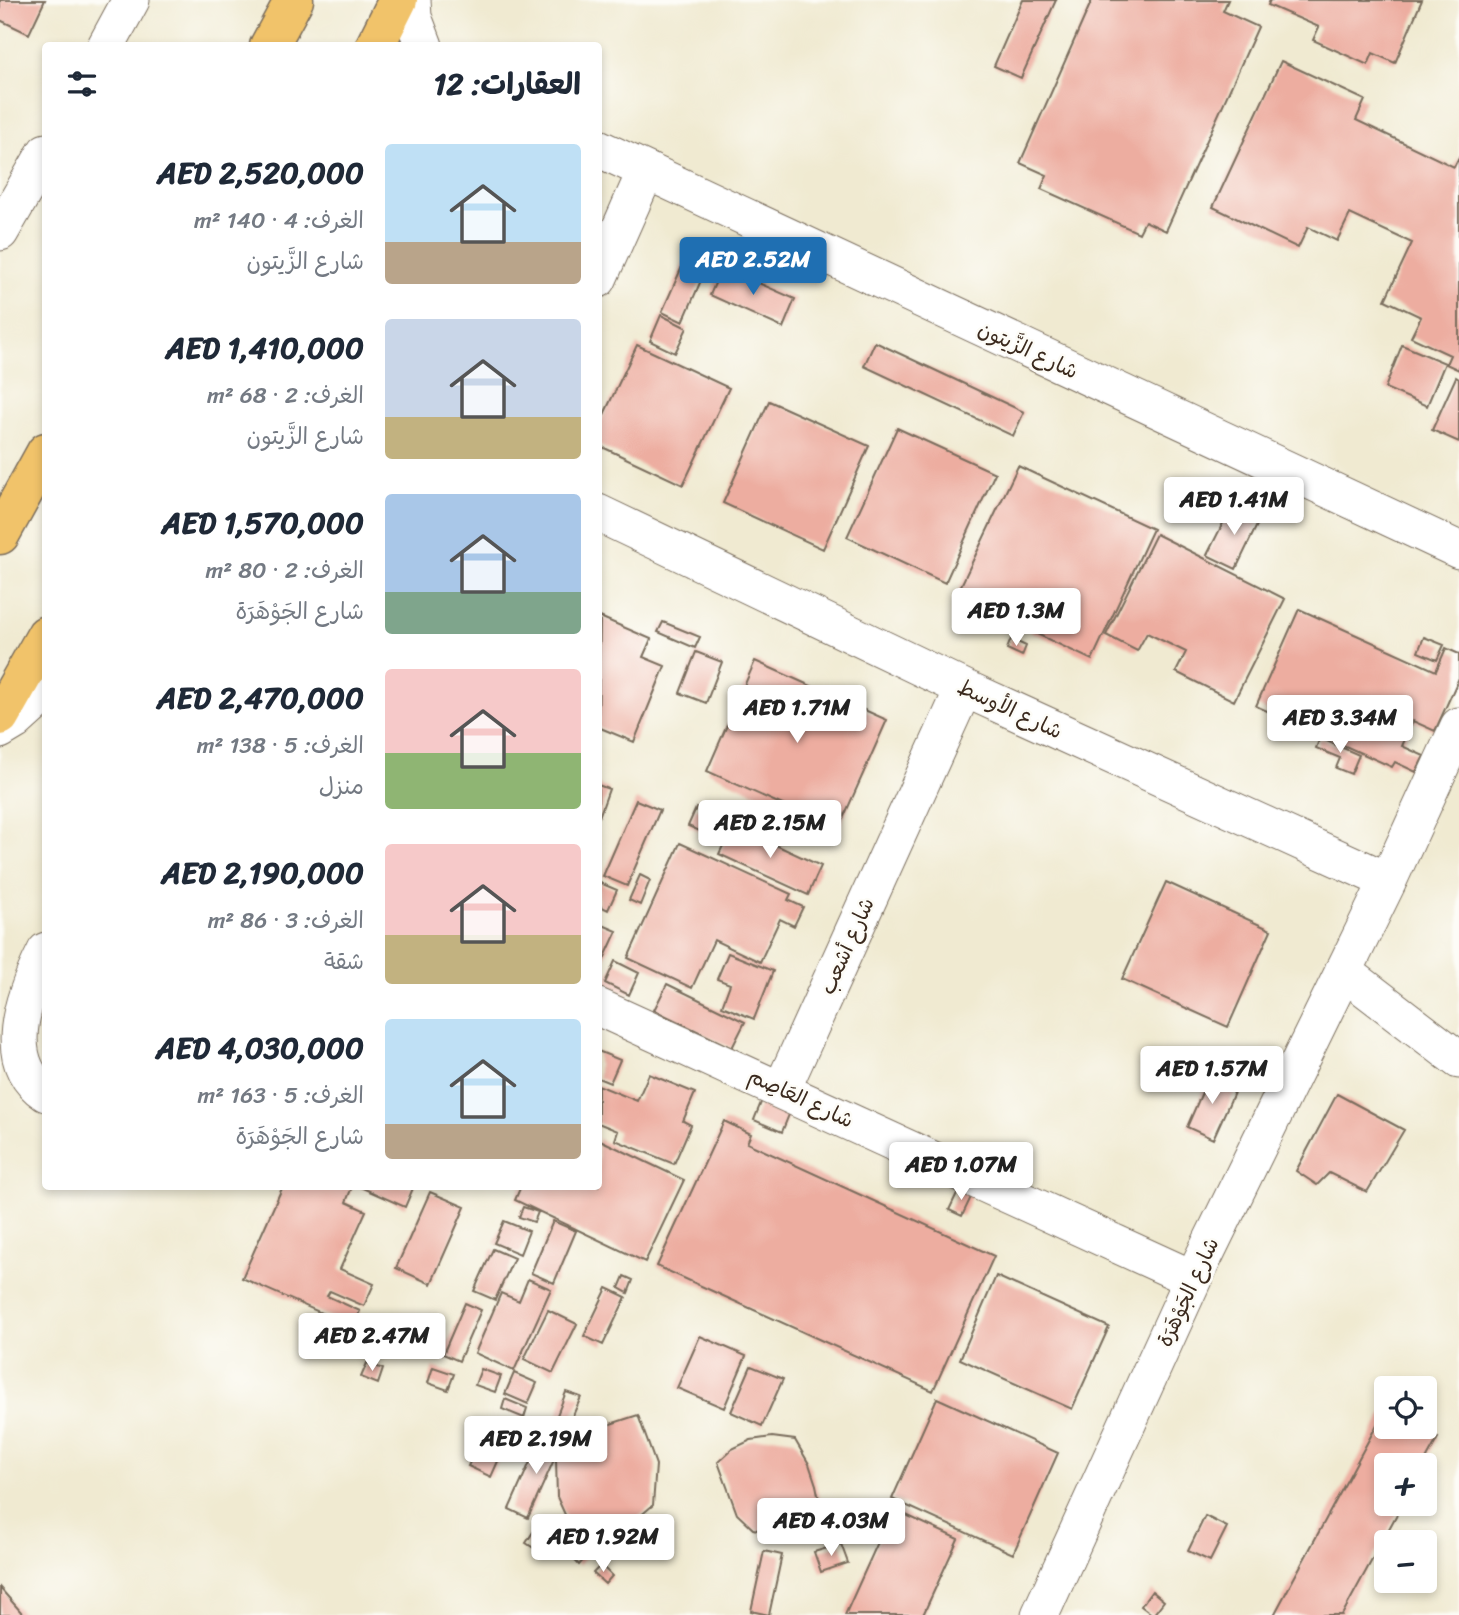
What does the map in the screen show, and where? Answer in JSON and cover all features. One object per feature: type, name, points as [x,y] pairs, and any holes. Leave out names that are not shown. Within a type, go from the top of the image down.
[{"type":"main road","points":[[271,42],[293,0]]},
{"type":"main road","points":[[377,42],[398,0]]},
{"type":"main road","points":[[0,535],[42,459]]},
{"type":"main road","points":[[0,716],[42,642]]},
{"type":"street","points":[[108,42],[131,0]]},
{"type":"street","points":[[412,0],[414,17],[423,42]]},
{"type":"street","name":"شارع الزَّيتون","points":[[602,150],[1459,550]]},
{"type":"street","points":[[0,233],[42,159]]},
{"type":"street","points":[[602,270],[646,171]]},
{"type":"street","name":"شارع الأوسط","points":[[602,515],[964,688],[1388,881]]},
{"type":"street","name":"شارع أشعب","points":[[782,1089],[964,688]]},
{"type":"street","points":[[0,730],[15,721],[42,697]]},
{"type":"street","name":"شارع الجَوْهَرَة","points":[[1040,1615],[1193,1279],[1388,881],[1459,726]]},
{"type":"street","points":[[42,959],[9,1022],[7,1042],[11,1060],[21,1077],[42,1090]]},
{"type":"street","points":[[1343,971],[1459,1060]]},
{"type":"street","name":"شارع العَاصِم","points":[[602,1009],[1193,1279]]},
{"type":"building","points":[[0,0],[45,0],[29,34],[0,20]]},
{"type":"building","points":[[1023,0],[1056,0],[1021,78],[994,66]]},
{"type":"building","points":[[1092,0],[1228,0],[1223,11],[1258,27],[1166,231],[1145,221],[1139,233],[1041,189],[1047,175],[1020,163]]},
{"type":"building","points":[[1270,0],[1422,0],[1395,63],[1373,53],[1368,65],[1313,40],[1319,27],[1268,5]]},
{"type":"building","points":[[1281,61],[1365,100],[1356,120],[1454,167],[1459,157],[1459,370],[1446,364],[1450,355],[1411,337],[1421,317],[1385,300],[1412,243],[1350,214],[1337,241],[1308,227],[1298,248],[1213,207]]},
{"type":"building","points":[[688,253],[709,262],[683,322],[662,312]]},
{"type":"building","points":[[722,267],[795,299],[783,328],[710,295]]},
{"type":"building","points":[[661,315],[687,328],[675,353],[650,341]]},
{"type":"building","points":[[875,342],[1024,412],[1013,436],[864,366]]},
{"type":"building","points":[[637,345],[729,388],[683,485],[602,447],[602,419]]},
{"type":"building","points":[[1402,345],[1445,363],[1427,406],[1385,388]]},
{"type":"building","points":[[1456,377],[1459,379],[1459,442],[1432,430]]},
{"type":"building","points":[[769,401],[869,446],[823,549],[723,503]]},
{"type":"building","points":[[897,428],[995,473],[945,583],[847,537]]},
{"type":"building","points":[[1018,466],[1153,529],[1092,660],[956,596]]},
{"type":"building","points":[[1232,505],[1260,519],[1236,569],[1207,555]]},
{"type":"building","points":[[1156,534],[1285,599],[1234,701],[1176,672],[1186,652],[1147,633],[1137,651],[1106,635]]},
{"type":"building","points":[[1299,609],[1436,671],[1446,648],[1459,654],[1459,678],[1435,731],[1413,721],[1402,746],[1424,756],[1416,772],[1395,762],[1392,767],[1256,706]]},
{"type":"building","points":[[602,618],[651,639],[643,657],[665,666],[634,742],[602,729]]},
{"type":"building","points":[[663,622],[700,637],[695,648],[658,632]]},
{"type":"building","points":[[1424,637],[1444,645],[1437,660],[1418,652]]},
{"type":"building","points":[[1011,639],[1026,646],[1022,656],[1007,649]]},
{"type":"building","points":[[696,652],[722,662],[706,703],[680,693]]},
{"type":"building","points":[[755,661],[887,720],[838,830],[707,771]]},
{"type":"building","points":[[1320,738],[1359,755],[1351,774],[1336,768],[1340,758],[1316,748]]},
{"type":"building","points":[[602,786],[609,789],[602,809]]},
{"type":"building","points":[[636,800],[660,810],[627,886],[603,876]]},
{"type":"building","points":[[696,808],[722,819],[714,837],[688,826]]},
{"type":"building","points":[[733,825],[821,866],[808,895],[719,854]]},
{"type":"building","points":[[680,843],[791,894],[788,900],[803,907],[794,926],[780,919],[760,962],[714,940],[692,988],[628,958]]},
{"type":"building","points":[[640,875],[650,880],[640,905],[629,900]]},
{"type":"building","points":[[1166,882],[1271,930],[1228,1027],[1122,979]]},
{"type":"building","points":[[602,884],[617,890],[608,910],[602,907]]},
{"type":"building","points":[[602,925],[617,931],[602,963]]},
{"type":"building","points":[[728,953],[773,971],[754,1019],[722,1006],[730,984],[717,979]]},
{"type":"building","points":[[615,961],[639,973],[629,995],[605,983]]},
{"type":"building","points":[[667,984],[745,1022],[732,1048],[654,1010]]},
{"type":"building","points":[[602,1053],[620,1060],[610,1083],[602,1080]]},
{"type":"building","points":[[649,1074],[695,1093],[683,1121],[691,1125],[674,1164],[615,1140],[618,1131],[602,1125],[602,1087],[637,1101]]},
{"type":"building","points":[[1210,1074],[1237,1086],[1213,1139],[1187,1127]]},
{"type":"building","points":[[1337,1094],[1404,1130],[1367,1192],[1329,1173],[1317,1185],[1296,1171]]},
{"type":"building","points":[[764,1095],[792,1107],[782,1132],[754,1120]]},
{"type":"building","points":[[724,1121],[751,1134],[747,1143],[994,1256],[933,1391],[657,1266]]},
{"type":"building","points":[[602,1141],[684,1180],[645,1262],[515,1200],[519,1190],[602,1190]]},
{"type":"building","points":[[960,1187],[973,1193],[962,1216],[949,1210]]},
{"type":"building","points":[[281,1190],[351,1190],[346,1202],[366,1211],[340,1269],[374,1284],[364,1306],[330,1291],[327,1296],[360,1311],[353,1327],[242,1278]]},
{"type":"building","points":[[367,1190],[412,1190],[405,1207]]},
{"type":"building","points":[[430,1192],[465,1207],[431,1284],[396,1268]]},
{"type":"building","points":[[523,1207],[538,1212],[534,1222],[519,1217]]},
{"type":"building","points":[[504,1221],[529,1231],[520,1254],[494,1243]]},
{"type":"building","points":[[553,1221],[576,1231],[554,1283],[531,1273]]},
{"type":"building","points":[[493,1249],[514,1258],[495,1300],[474,1291]]},
{"type":"building","points":[[624,1276],[633,1280],[628,1293],[619,1288]]},
{"type":"building","points":[[996,1276],[1109,1327],[1072,1409],[960,1359]]},
{"type":"building","points":[[528,1279],[551,1289],[514,1371],[475,1353],[501,1293],[519,1301]]},
{"type":"building","points":[[607,1288],[626,1297],[603,1345],[584,1336]]},
{"type":"building","points":[[465,1303],[481,1310],[459,1361],[443,1354]]},
{"type":"building","points":[[548,1310],[577,1324],[553,1373],[524,1359]]},
{"type":"building","points":[[700,1336],[746,1356],[724,1408],[677,1388]]},
{"type":"building","points":[[367,1363],[383,1369],[378,1384],[361,1377]]},
{"type":"building","points":[[751,1366],[783,1379],[762,1426],[731,1412]]},
{"type":"building","points":[[433,1367],[454,1374],[448,1390],[428,1383]]},
{"type":"building","points":[[481,1369],[501,1376],[495,1392],[475,1385]]},
{"type":"building","points":[[514,1373],[537,1383],[528,1404],[505,1394]]},
{"type":"building","points":[[566,1392],[581,1397],[567,1429],[554,1423]]},
{"type":"building","points":[[937,1398],[1058,1453],[1013,1554],[892,1499]]},
{"type":"building","points":[[505,1399],[527,1408],[524,1418],[502,1409]]},
{"type":"building","points":[[638,1415],[656,1465],[653,1505],[623,1531],[581,1550],[557,1497],[556,1459],[589,1431]]},
{"type":"building","points":[[1374,1430],[1374,1439],[1438,1438],[1430,1453],[1374,1453],[1374,1516],[1396,1516],[1388,1530],[1374,1530],[1374,1556],[1342,1615],[1274,1615]]},
{"type":"building","points":[[543,1433],[562,1442],[528,1518],[509,1509]]},
{"type":"building","points":[[772,1437],[795,1440],[809,1464],[822,1514],[768,1532],[753,1529],[737,1514],[718,1462],[732,1449],[751,1440]]},
{"type":"building","points":[[476,1449],[499,1459],[491,1477],[468,1466]]},
{"type":"building","points":[[893,1509],[958,1539],[923,1615],[845,1615]]},
{"type":"building","points":[[1205,1516],[1227,1527],[1210,1561],[1188,1551]]},
{"type":"building","points":[[533,1532],[550,1541],[543,1554],[526,1543]]},
{"type":"building","points":[[841,1544],[848,1563],[821,1572],[814,1552]]},
{"type":"building","points":[[577,1547],[586,1557],[579,1565],[570,1555]]},
{"type":"building","points":[[764,1551],[782,1555],[769,1615],[751,1611]]},
{"type":"building","points":[[601,1565],[612,1576],[605,1584],[593,1573]]},
{"type":"building","points":[[0,1588],[22,1613],[20,1615],[0,1615]]},
{"type":"building","points":[[1152,1591],[1164,1601],[1153,1615],[1141,1606]]}]
